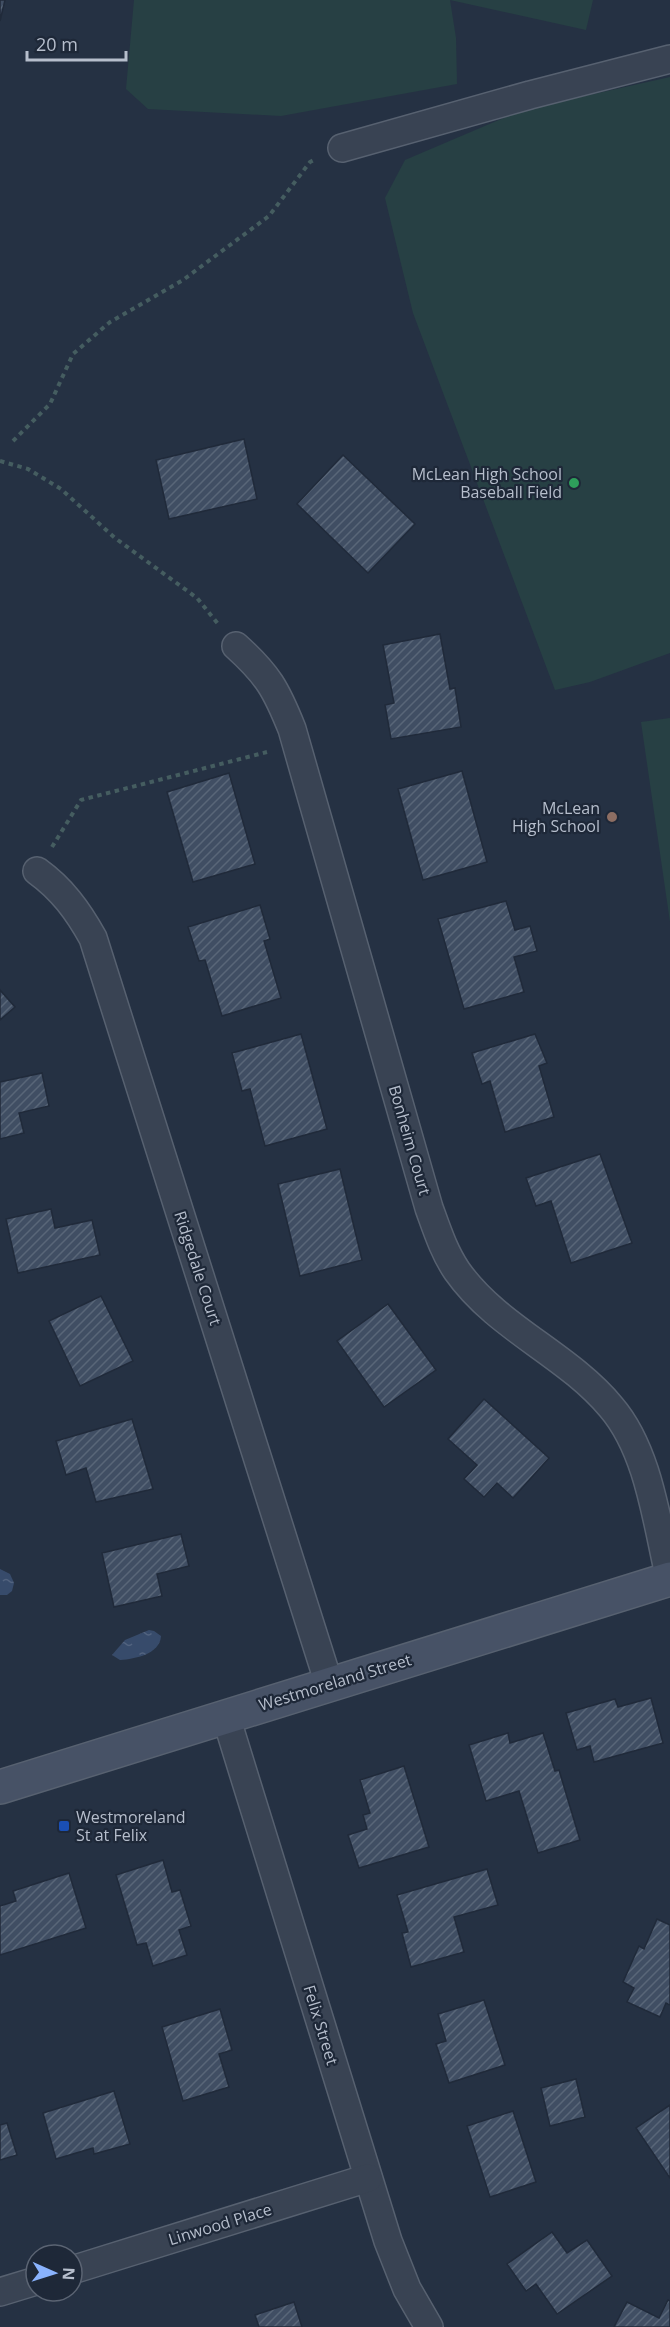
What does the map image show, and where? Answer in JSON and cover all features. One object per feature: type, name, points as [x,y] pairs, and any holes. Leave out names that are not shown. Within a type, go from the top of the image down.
[{"type":"main road","name":"Westmoreland Street","points":[[0,1786],[670,1579]]},
{"type":"street","points":[[342,148],[530,95],[670,59]]},
{"type":"street","name":"Bonheim Court","points":[[236,646],[262,670],[280,697],[297,744],[426,1197],[442,1245],[457,1271],[476,1294],[498,1314],[586,1382],[612,1408],[631,1437],[644,1470],[670,1579]]},
{"type":"street","name":"Ridgedale Court","points":[[37,871],[52,882],[75,907],[93,938],[329,1684]]},
{"type":"street","name":"Felix Street","points":[[226,1717],[388,2241],[407,2289],[429,2327]]},
{"type":"street","name":"Linwood Place","points":[[84,2266],[368,2178]]},
{"type":"street","points":[[0,2292],[24,2285]]},
{"type":"path","points":[[13,441],[50,404],[73,354],[110,322],[183,280],[269,216],[310,162],[342,148]]},
{"type":"path","points":[[0,461],[28,469],[61,489],[115,538],[197,598],[236,646]]},
{"type":"path","points":[[37,871],[81,800],[297,744]]},
{"type":"green space","points":[[134,0],[450,0],[456,38],[457,84],[281,116],[148,109],[126,89]]},
{"type":"green space","points":[[450,0],[593,0],[586,30]]},
{"type":"green space","name":"McLean High School Baseball Field","points":[[670,77],[670,653],[590,682],[555,690],[413,313],[385,198],[405,160],[522,110]]},
{"type":"green space","points":[[670,718],[670,922],[641,722]]},
{"type":"water","points":[[0,1569],[10,1574],[14,1583],[12,1591],[7,1595],[0,1595]]},
{"type":"water","points":[[149,1630],[161,1636],[160,1642],[152,1651],[139,1657],[120,1660],[112,1655],[125,1640]]},
{"type":"building","points":[[0,0],[5,0],[0,21]]},
{"type":"building","points":[[244,439],[257,499],[169,519],[156,460]]},
{"type":"building","points":[[343,455],[415,524],[368,573],[297,504]]},
{"type":"building","points":[[440,634],[450,689],[455,688],[461,727],[391,739],[385,705],[394,703],[383,645]]},
{"type":"building","points":[[462,771],[487,862],[423,880],[398,789]]},
{"type":"building","points":[[229,773],[255,864],[193,882],[167,792]]},
{"type":"building","points":[[506,901],[515,930],[530,926],[537,951],[514,957],[524,992],[464,1009],[438,919]]},
{"type":"building","points":[[260,905],[270,939],[264,941],[281,998],[222,1016],[205,960],[199,961],[188,927]]},
{"type":"building","points":[[0,990],[15,1007],[0,1020]]},
{"type":"building","points":[[301,1034],[327,1129],[265,1146],[250,1089],[242,1091],[232,1053]]},
{"type":"building","points":[[535,1034],[547,1063],[539,1066],[554,1117],[505,1132],[490,1081],[482,1084],[472,1053]]},
{"type":"building","points":[[42,1073],[49,1106],[19,1113],[24,1133],[0,1139],[0,1082]]},
{"type":"building","points":[[600,1154],[632,1243],[571,1263],[551,1201],[536,1206],[526,1178]]},
{"type":"building","points":[[340,1169],[362,1260],[300,1276],[278,1184]]},
{"type":"building","points":[[51,1209],[55,1228],[92,1220],[100,1255],[18,1273],[6,1219]]},
{"type":"building","points":[[101,1296],[133,1361],[80,1386],[49,1321]]},
{"type":"building","points":[[388,1304],[436,1370],[384,1407],[337,1341]]},
{"type":"building","points":[[484,1399],[549,1458],[513,1498],[497,1483],[484,1497],[464,1479],[477,1465],[448,1439]]},
{"type":"building","points":[[132,1419],[153,1489],[96,1502],[86,1468],[66,1475],[56,1441]]},
{"type":"building","points":[[181,1534],[189,1566],[157,1574],[162,1596],[114,1607],[102,1553]]},
{"type":"building","points":[[651,1698],[663,1743],[594,1762],[590,1746],[577,1750],[566,1713],[615,1699],[618,1707]]},
{"type":"building","points":[[508,1733],[510,1743],[543,1733],[555,1771],[559,1770],[580,1840],[538,1853],[519,1791],[486,1801],[469,1745]]},
{"type":"building","points":[[404,1766],[429,1847],[359,1868],[348,1835],[367,1829],[363,1815],[370,1813],[360,1780]]},
{"type":"building","points":[[163,1860],[172,1892],[180,1890],[191,1926],[179,1930],[187,1955],[153,1966],[146,1943],[137,1945],[116,1875]]},
{"type":"building","points":[[487,1869],[498,1905],[454,1917],[464,1952],[411,1967],[402,1933],[408,1932],[397,1895]]},
{"type":"building","points":[[69,1873],[86,1928],[0,1955],[0,1906],[16,1901],[13,1891]]},
{"type":"building","points":[[657,1919],[670,1925],[670,2005],[666,2003],[660,2017],[627,2002],[634,1988],[623,1982],[639,1946],[644,1949]]},
{"type":"building","points":[[484,2000],[505,2065],[449,2083],[436,2044],[446,2041],[438,2014]]},
{"type":"building","points":[[220,2009],[232,2050],[219,2054],[229,2087],[183,2101],[162,2027]]},
{"type":"building","points":[[576,2079],[585,2117],[550,2126],[541,2088]]},
{"type":"building","points":[[114,2091],[130,2144],[94,2154],[93,2148],[56,2159],[43,2113]]},
{"type":"building","points":[[670,2105],[670,2178],[636,2128]]},
{"type":"building","points":[[513,2111],[536,2182],[490,2197],[467,2126]]},
{"type":"building","points":[[7,2123],[17,2155],[0,2160],[0,2125]]},
{"type":"building","points":[[552,2232],[567,2253],[587,2240],[612,2276],[557,2314],[536,2284],[526,2291],[507,2264]]},
{"type":"building","points":[[668,2300],[670,2301],[670,2327],[614,2327],[627,2302],[659,2318]]},
{"type":"building","points":[[294,2302],[302,2327],[259,2327],[255,2315]]},
{"type":"place","name":"McLean High School Baseball Field","points":[[574,483]]},
{"type":"place","name":"McLean High School","points":[[612,817]]},
{"type":"place","name":"Westmoreland St at Felix","points":[[64,1826]]}]
